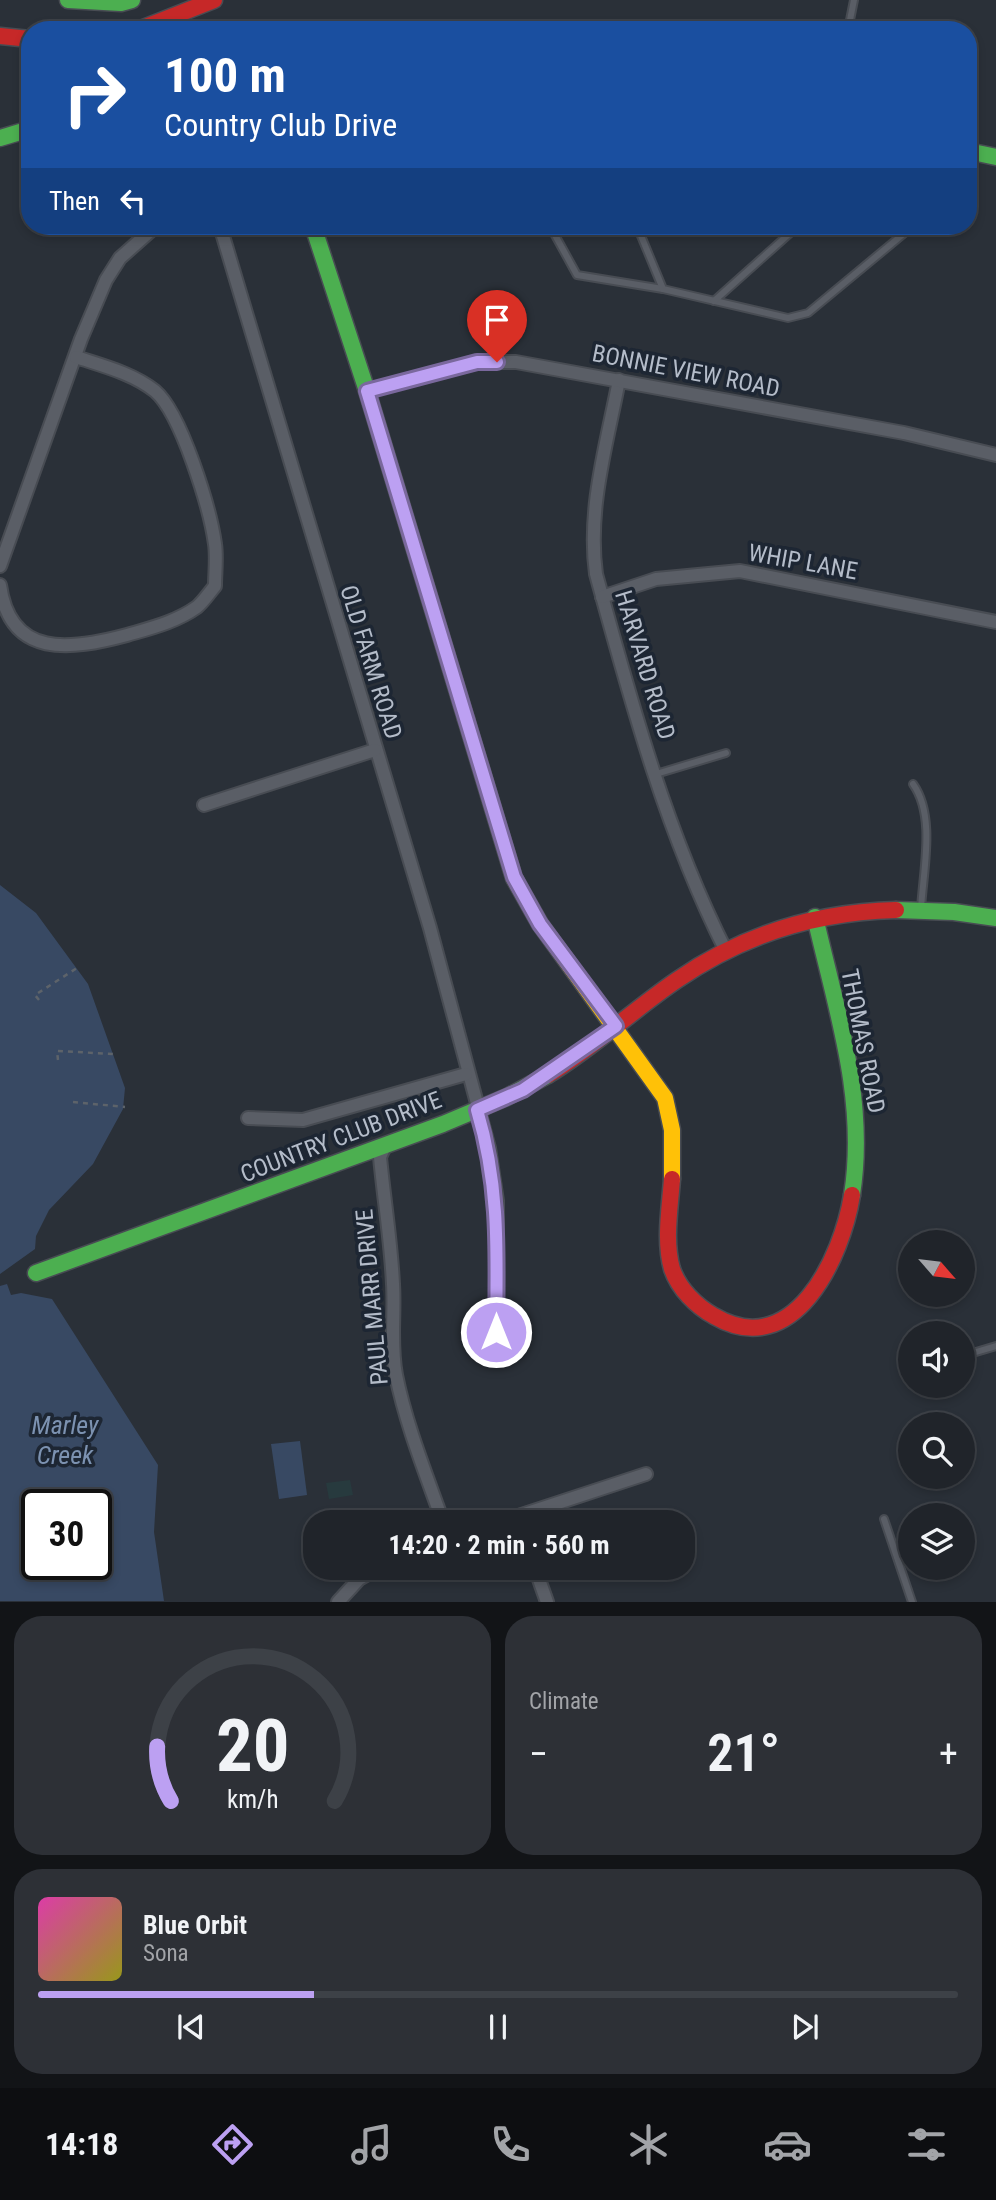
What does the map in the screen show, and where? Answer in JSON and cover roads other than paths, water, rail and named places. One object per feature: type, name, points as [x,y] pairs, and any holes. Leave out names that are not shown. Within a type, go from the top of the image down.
[{"type":"main road","points":[[68,0],[121,3],[132,0]]},
{"type":"main road","points":[[161,21],[214,0]]},
{"type":"main road","points":[[2,35],[21,38]]},
{"type":"main road","points":[[0,138],[21,132]]},
{"type":"main road","points":[[977,153],[996,157]]},
{"type":"main road","name":"THOMAS ROAD","points":[[316,235],[367,391],[514,877],[540,924],[616,1026],[664,1098],[673,1119],[669,1251],[673,1272],[682,1290],[720,1321],[750,1327],[775,1322],[800,1310],[824,1282],[851,1199],[857,1127],[854,1091],[815,917]]},
{"type":"main road","name":"COUNTRY CLUB DRIVE","points":[[36,1273],[385,1146],[523,1090],[680,978],[726,951],[776,929],[815,917],[855,910],[921,910],[996,918]]},
{"type":"street","points":[[0,566],[106,280],[120,258],[146,235]]},
{"type":"street","name":"OLD FARM ROAD","points":[[223,235],[430,928],[466,1074],[489,1148],[497,1201],[496,1332]]},
{"type":"street","points":[[0,585],[9,617],[20,632],[39,642],[63,646],[96,643],[169,623],[198,606],[215,586],[215,544],[186,440],[169,405],[131,376],[76,357]]},
{"type":"street","name":"BONNIE VIEW ROAD","points":[[367,391],[477,362],[516,362],[904,433],[996,455]]},
{"type":"street","name":"HARVARD ROAD","points":[[619,380],[592,540],[603,597],[669,823],[695,889],[726,951]]},
{"type":"street","name":"WHIP LANE","points":[[603,597],[656,579],[740,571],[996,622]]},
{"type":"street","points":[[204,805],[375,750]]},
{"type":"street","points":[[248,1118],[303,1120],[466,1074]]},
{"type":"street","name":"PAUL MARR DRIVE","points":[[385,1146],[380,1157],[390,1231],[394,1289],[391,1336],[393,1379],[436,1510]]},
{"type":"street","points":[[546,1510],[646,1474]]},
{"type":"street","points":[[338,1601],[358,1580]]},
{"type":"street","points":[[539,1580],[547,1601]]},
{"type":"lane","points":[[850,21],[854,0]]},
{"type":"lane","points":[[555,235],[577,275],[663,289],[788,318],[808,313],[902,235]]},
{"type":"lane","points":[[641,235],[663,289]]},
{"type":"lane","points":[[714,301],[788,235]]},
{"type":"lane","points":[[656,774],[726,753]]},
{"type":"lane","points":[[913,784],[922,797],[925,818],[921,910]]},
{"type":"lane","points":[[975,1352],[996,1346]]},
{"type":"lane","points":[[884,1519],[912,1601]]},
{"type":"water","points":[[0,885],[36,913],[88,984],[125,1088],[123,1109],[93,1164],[49,1210],[36,1236],[35,1249],[0,1274]]},
{"type":"water","name":"Marley Creek","points":[[7,1284],[11,1295],[21,1293],[52,1299],[158,1465],[154,1532],[164,1601],[0,1601],[0,1286]]},
{"type":"water","points":[[300,1441],[307,1495],[279,1499],[271,1444]]}]
